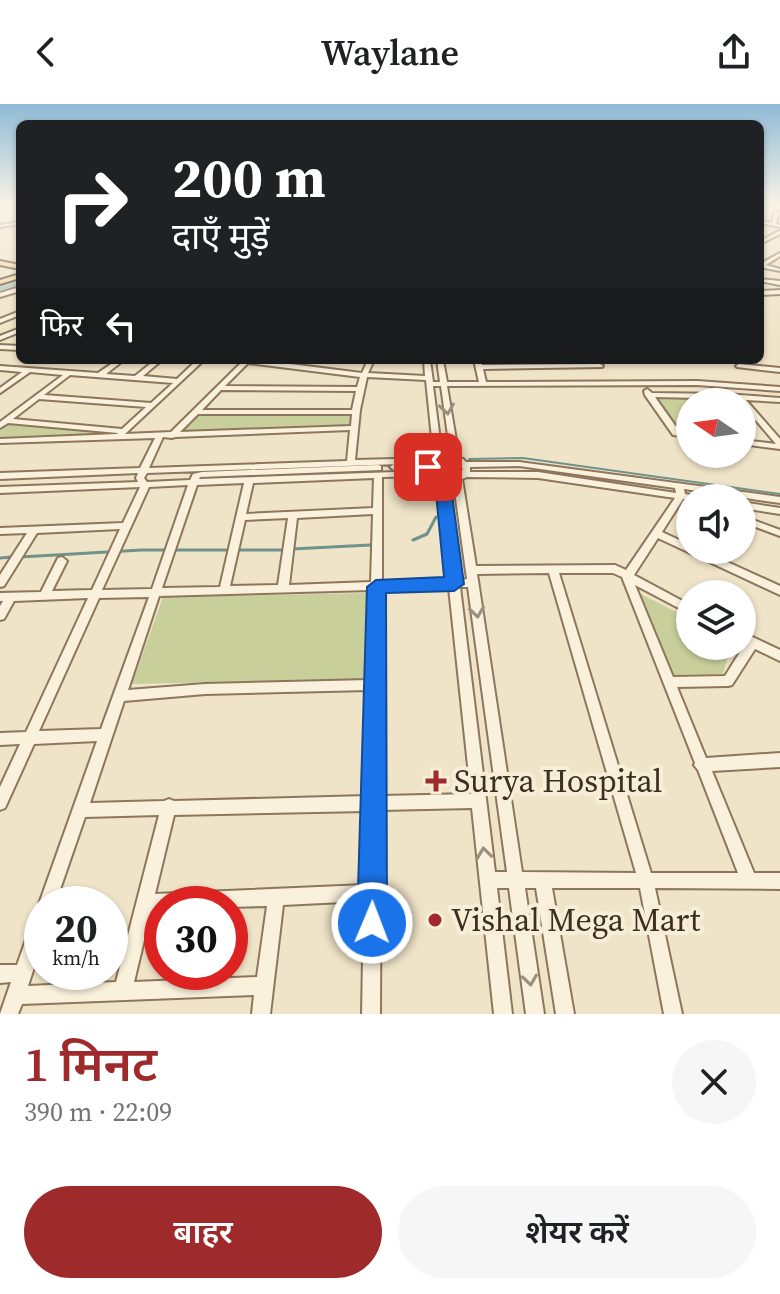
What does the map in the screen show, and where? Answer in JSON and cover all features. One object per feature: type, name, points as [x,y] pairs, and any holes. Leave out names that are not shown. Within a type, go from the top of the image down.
[{"type":"street","points":[[764,266],[780,270]]},
{"type":"street","points":[[764,271],[769,267]]},
{"type":"street","points":[[100,375],[115,364]]},
{"type":"street","points":[[137,378],[154,364]]},
{"type":"street","points":[[117,438],[197,364]]},
{"type":"street","points":[[172,436],[241,364]]},
{"type":"street","points":[[276,364],[444,384],[641,383],[780,389]]},
{"type":"street","points":[[351,462],[360,389],[369,364]]},
{"type":"street","points":[[428,364],[432,465],[442,480],[503,1014]]},
{"type":"street","points":[[441,364],[455,459],[463,473],[472,577],[535,1014]]},
{"type":"street","points":[[478,364],[483,383]]},
{"type":"street","points":[[599,364],[611,383]]},
{"type":"street","points":[[739,364],[755,387]]},
{"type":"street","points":[[744,364],[780,370]]},
{"type":"street","points":[[0,368],[178,381]]},
{"type":"street","points":[[0,391],[29,370]]},
{"type":"street","points":[[4,424],[69,373]]},
{"type":"street","points":[[641,383],[676,433]]},
{"type":"street","points":[[219,388],[360,389]]},
{"type":"street","points":[[649,395],[676,397]]},
{"type":"street","points":[[38,397],[152,405]]},
{"type":"street","points":[[756,398],[780,400]]},
{"type":"street","points":[[196,412],[356,412]]},
{"type":"street","points":[[756,416],[780,445]]},
{"type":"street","points":[[4,424],[124,431]]},
{"type":"street","points":[[0,441],[355,428]]},
{"type":"street","points":[[0,803],[126,526],[160,436]]},
{"type":"street","points":[[756,443],[780,445]]},
{"type":"street","points":[[0,476],[249,480],[378,475],[455,459]]},
{"type":"street","points":[[0,502],[4,490],[143,477],[351,462],[432,465]]},
{"type":"street","points":[[195,479],[432,465]]},
{"type":"street","points":[[442,480],[463,473],[538,475],[676,494]]},
{"type":"street","points":[[371,1014],[378,475]]},
{"type":"street","points":[[0,483],[143,477]]},
{"type":"street","points":[[53,886],[195,479]]},
{"type":"street","points":[[224,591],[249,480]]},
{"type":"street","points":[[756,499],[780,500]]},
{"type":"street","points":[[627,577],[676,507]]},
{"type":"street","points":[[756,507],[780,511]]},
{"type":"street","points":[[241,517],[377,511]]},
{"type":"street","points":[[283,589],[293,515]]},
{"type":"street","points":[[756,524],[780,533]]},
{"type":"street","points":[[0,531],[126,526]]},
{"type":"street","points":[[0,583],[34,530]]},
{"type":"street","points":[[655,533],[676,543]]},
{"type":"street","points":[[44,596],[62,561]]},
{"type":"street","points":[[721,564],[780,591]]},
{"type":"street","points":[[553,569],[646,881],[673,1014]]},
{"type":"street","points":[[0,616],[6,597],[454,584],[472,577],[553,569],[615,569],[676,603]]},
{"type":"street","points":[[627,577],[749,881]]},
{"type":"street","points":[[756,644],[780,656]]},
{"type":"street","points":[[668,682],[728,681],[738,660]]},
{"type":"street","points":[[119,696],[205,689],[375,685]]},
{"type":"street","points":[[0,739],[106,735]]},
{"type":"street","points":[[701,765],[780,760]]},
{"type":"street","points":[[80,810],[478,801]]},
{"type":"street","points":[[149,886],[169,806]]},
{"type":"street","points":[[487,880],[779,883]]},
{"type":"street","points":[[543,881],[565,1014]]},
{"type":"street","points":[[248,898],[372,893]]},
{"type":"street","points":[[261,1014],[276,897]]},
{"type":"street","points":[[123,991],[144,907]]},
{"type":"street","points":[[9,1014],[24,970]]},
{"type":"street","points":[[0,974],[23,973]]},
{"type":"street","points":[[15,995],[265,986]]},
{"type":"green space","points":[[655,397],[676,397],[676,428]]},
{"type":"green space","points":[[199,413],[350,415],[350,425],[181,431]]},
{"type":"green space","points":[[9,424],[114,433],[0,439],[0,431]]},
{"type":"green space","points":[[637,592],[676,612],[676,660],[727,660],[723,674],[672,675]]},
{"type":"green space","points":[[368,593],[367,679],[132,684],[163,597]]},
{"type":"waterway","points":[[0,289],[16,284]]},
{"type":"waterway","points":[[469,459],[523,458],[780,494]]},
{"type":"waterway","points":[[413,540],[427,534],[436,517]]},
{"type":"waterway","points":[[292,549],[370,545]]},
{"type":"waterway","points":[[20,557],[142,550],[284,550]]},
{"type":"waterway","points":[[0,558],[12,557]]},
{"type":"place","name":"Surya Hospital","points":[[436,781]]},
{"type":"place","name":"Vishal Mega Mart","points":[[435,920]]},
{"type":"route","points":[[372,923],[376,587],[454,584],[442,480],[433,477],[428,467]]}]
